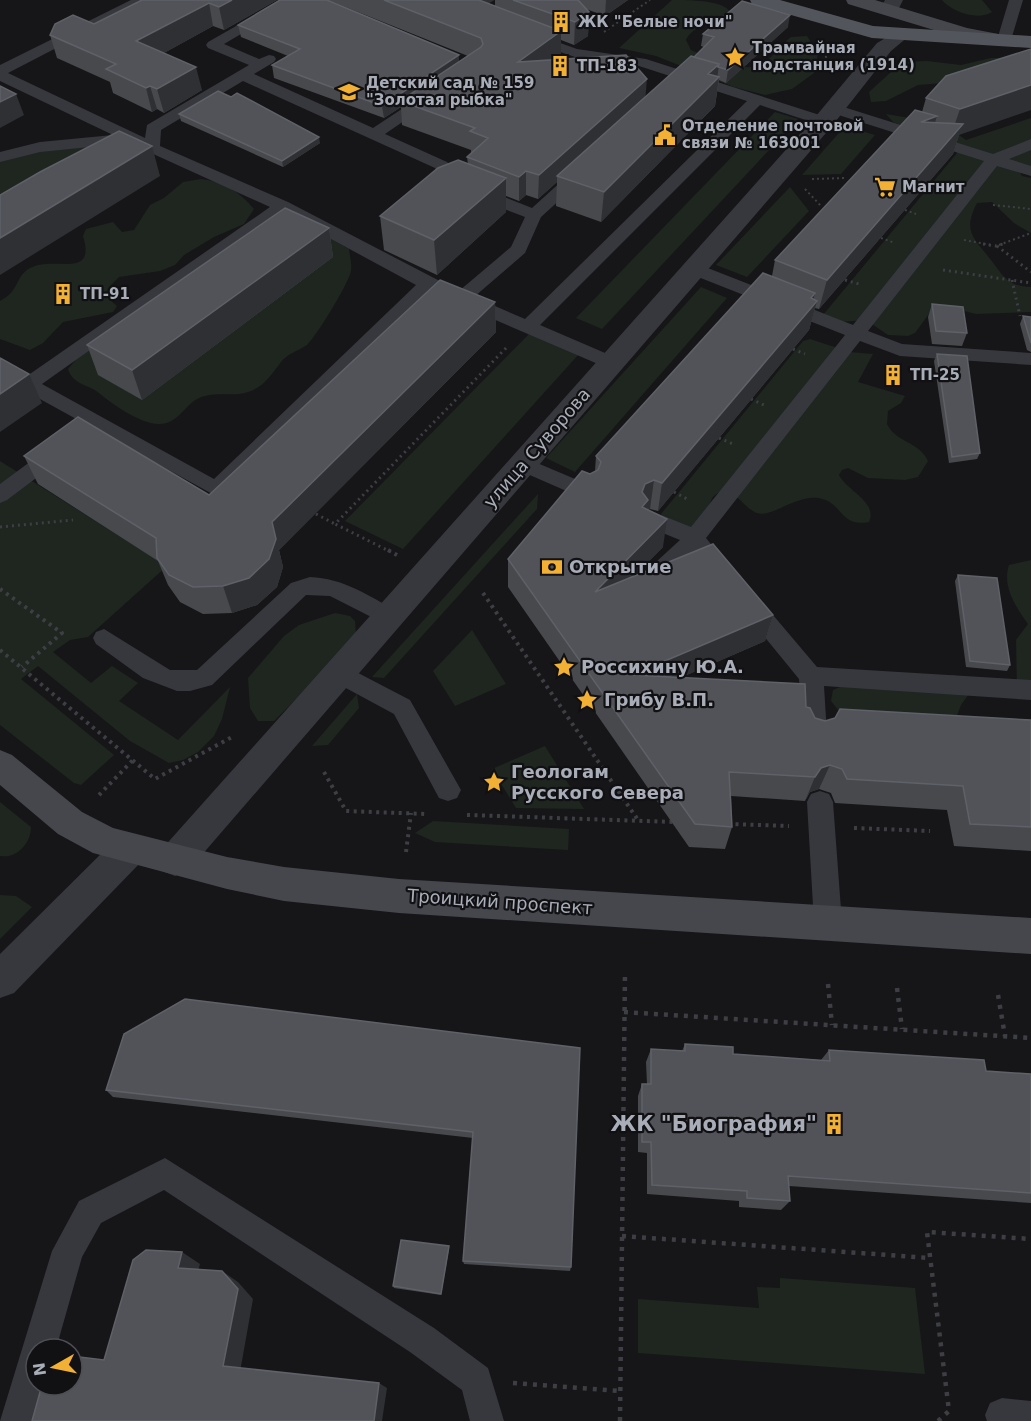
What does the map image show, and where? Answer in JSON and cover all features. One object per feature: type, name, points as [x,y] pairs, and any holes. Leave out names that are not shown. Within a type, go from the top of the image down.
[{"type":"main road","points":[[759,0],[848,27],[899,36],[1031,42]]},
{"type":"main road","points":[[855,0],[892,5],[964,33],[1004,40]]},
{"type":"main road","name":"Троицкий проспект","points":[[0,765],[70,823],[106,842],[129,850],[284,884],[399,896],[1031,936]]},
{"type":"street","name":"улица Суворова","points":[[175,860],[829,115],[884,47],[899,36]]},
{"type":"street","points":[[0,980],[129,850]]},
{"type":"lane","points":[[0,73],[142,0]]},
{"type":"lane","points":[[122,154],[142,143],[153,128],[264,62],[213,45],[292,0]]},
{"type":"lane","points":[[1004,40],[1016,0]]},
{"type":"lane","points":[[511,30],[575,53],[641,62],[757,100],[829,115],[1031,171]]},
{"type":"lane","points":[[0,73],[142,143],[282,206],[428,284],[463,297],[612,363]]},
{"type":"lane","points":[[242,74],[441,165],[461,187],[534,215]]},
{"type":"lane","points":[[667,92],[684,77]]},
{"type":"lane","points":[[373,135],[438,92]]},
{"type":"lane","points":[[528,326],[757,100]]},
{"type":"lane","points":[[0,157],[40,147],[142,143]]},
{"type":"lane","points":[[641,588],[680,556],[994,159],[1031,144]]},
{"type":"lane","points":[[463,297],[519,249],[534,215],[592,161]]},
{"type":"lane","points":[[440,192],[461,187]]},
{"type":"lane","points":[[27,385],[282,206]]},
{"type":"lane","points":[[363,251],[380,237]]},
{"type":"lane","points":[[694,269],[900,350],[1031,359]]},
{"type":"lane","points":[[0,369],[95,424],[216,489],[428,284]]},
{"type":"lane","points":[[0,495],[95,424]]},
{"type":"lane","points":[[523,464],[587,492]]},
{"type":"lane","points":[[651,519],[693,537],[715,563]]},
{"type":"lane","points":[[104,638],[166,681],[189,685],[204,678],[299,589],[310,584],[323,584],[389,617]]},
{"type":"lane","points":[[737,589],[811,676],[815,734]]},
{"type":"lane","points":[[339,673],[402,707],[448,790]]},
{"type":"lane","points":[[811,676],[1031,690]]},
{"type":"lane","points":[[821,814],[828,923]]},
{"type":"lane","points":[[43,1337],[68,1251],[90,1212],[165,1173],[422,1340],[476,1380],[487,1421]]},
{"type":"lane","points":[[17,1421],[24,1397]]},
{"type":"path","points":[[575,53],[650,0]]},
{"type":"path","points":[[820,39],[825,47],[828,69]]},
{"type":"path","points":[[808,180],[846,177]]},
{"type":"path","points":[[798,180],[821,207]]},
{"type":"path","points":[[934,234],[996,246],[1031,272]]},
{"type":"path","points":[[996,246],[1031,234]]},
{"type":"path","points":[[909,265],[1031,283]]},
{"type":"path","points":[[1012,280],[1020,316]]},
{"type":"path","points":[[334,524],[528,326]]},
{"type":"path","points":[[316,514],[400,557]]},
{"type":"path","points":[[0,527],[73,520]]},
{"type":"path","points":[[0,589],[62,633],[22,667]]},
{"type":"path","points":[[483,593],[638,821]]},
{"type":"path","points":[[0,650],[155,779],[238,734]]},
{"type":"path","points":[[99,795],[133,760]]},
{"type":"path","points":[[324,772],[346,811],[435,814]]},
{"type":"path","points":[[405,852],[411,813]]},
{"type":"path","points":[[718,824],[821,814],[930,831]]},
{"type":"path","points":[[459,815],[684,822]]},
{"type":"path","points":[[620,1421],[625,972]]},
{"type":"path","points":[[828,984],[832,1025]]},
{"type":"path","points":[[897,988],[902,1029]]},
{"type":"path","points":[[998,995],[1005,1036]]},
{"type":"path","points":[[624,1012],[1031,1038]]},
{"type":"path","points":[[938,1421],[949,1410],[927,1232],[1031,1239]]},
{"type":"path","points":[[622,1236],[930,1258]]},
{"type":"path","points":[[476,1380],[620,1391]]},
{"type":"shaded area","points":[[672,0],[713,3],[721,5],[730,12],[699,27],[689,35],[686,40],[691,50],[728,64],[748,67],[764,63],[791,37],[807,36],[818,54],[814,73],[792,89],[765,95],[734,87],[656,56],[619,48]]},
{"type":"shaded area","points":[[942,0],[982,0],[992,12],[980,16],[966,14],[952,8]]},
{"type":"shaded area","points":[[991,58],[1007,58],[944,83],[918,85],[886,101],[871,102],[869,92],[902,62],[927,61],[961,65]]},
{"type":"shaded area","points":[[775,112],[798,119],[602,329],[576,318]]},
{"type":"shaded area","points":[[927,113],[966,140],[1031,118],[1031,166],[1025,166],[1019,171],[1022,176],[1031,178],[1031,233],[1014,223],[992,202],[977,203],[970,221],[970,228],[975,240],[1003,276],[1017,285],[1031,287],[1031,312],[976,314],[956,309],[931,311],[915,333],[908,336],[888,335],[866,320],[840,322],[823,315],[957,153],[956,148],[893,122],[886,114],[910,118]]},
{"type":"shaded area","points":[[845,126],[875,135],[841,174],[802,175]]},
{"type":"shaded area","points":[[104,143],[0,225],[0,161],[30,152]]},
{"type":"shaded area","points":[[201,179],[224,185],[249,203],[254,209],[244,224],[214,237],[184,255],[175,265],[160,271],[119,277],[110,286],[109,299],[117,306],[113,312],[63,322],[43,343],[30,350],[0,339],[0,301],[11,293],[27,270],[48,264],[78,262],[84,258],[86,250],[83,236],[86,229],[113,222],[122,232],[134,230],[150,205],[164,198],[183,182]]},
{"type":"shaded area","points":[[790,187],[809,211],[747,277],[716,265]]},
{"type":"shaded area","points":[[298,220],[349,249],[351,271],[339,298],[307,345],[284,359],[267,380],[254,390],[199,398],[176,418],[158,424],[143,421],[127,413],[95,390],[77,381],[70,374],[68,369],[80,355]]},
{"type":"shaded area","points":[[701,287],[727,298],[575,472],[546,458]]},
{"type":"shaded area","points":[[531,332],[579,354],[403,549],[345,521]]},
{"type":"shaded area","points":[[810,339],[850,352],[873,354],[858,382],[905,396],[901,403],[888,411],[887,424],[896,435],[924,454],[928,461],[918,477],[905,480],[868,478],[848,468],[842,470],[839,475],[843,481],[869,508],[871,515],[869,522],[852,521],[832,504],[818,498],[801,500],[763,514],[757,513],[736,496],[725,491],[712,498],[709,507],[689,530],[666,521],[661,514],[803,341]]},
{"type":"shaded area","points":[[0,461],[167,566],[88,637],[70,640],[53,652],[91,683],[112,666],[138,683],[119,701],[178,740],[230,687],[222,719],[214,736],[198,752],[183,760],[169,763],[130,741],[38,666],[21,679],[114,755],[81,785],[74,783],[0,725]]},
{"type":"shaded area","points":[[538,494],[537,509],[384,678],[372,677]]},
{"type":"shaded area","points":[[1031,560],[1031,697],[1017,690],[1016,640],[1028,624],[1011,596],[1007,573],[1009,565]]},
{"type":"shaded area","points":[[335,613],[350,616],[355,621],[356,633],[351,645],[274,721],[258,721],[250,708],[248,678],[284,636],[299,625]]},
{"type":"shaded area","points":[[472,630],[506,684],[455,706],[433,671]]},
{"type":"shaded area","points":[[955,675],[965,682],[971,691],[961,705],[955,721],[850,716],[839,711],[831,701],[833,690],[845,685]]},
{"type":"shaded area","points":[[357,694],[359,708],[328,745],[312,746]]},
{"type":"shaded area","points":[[545,746],[584,809],[516,808],[492,769]]},
{"type":"shaded area","points":[[0,802],[31,827],[26,844],[12,855],[0,856]]},
{"type":"shaded area","points":[[433,821],[569,829],[568,850],[435,842],[415,833]]},
{"type":"shaded area","points":[[0,895],[16,896],[32,907],[0,939]]},
{"type":"shaded area","points":[[780,1278],[915,1288],[925,1374],[638,1353],[638,1299],[759,1308],[757,1287],[780,1288]]},
{"type":"building","points":[[142,0],[232,0],[219,7],[209,3],[136,41],[196,67],[157,89],[150,86],[146,88],[106,69],[116,64],[50,35],[55,24],[73,15],[94,24]]},
{"type":"building","points":[[280,0],[327,0],[459,55],[382,106],[272,65],[300,49],[238,25]]},
{"type":"building","points":[[384,0],[479,0],[561,31],[518,62],[626,55],[647,79],[539,175],[526,171],[519,177],[467,157],[488,138],[470,131],[475,128],[400,101],[481,47],[483,44],[481,38]]},
{"type":"building","points":[[513,0],[578,0],[589,12],[575,22]]},
{"type":"building","points":[[742,1],[790,15],[728,70],[718,67],[719,64],[694,57],[714,37],[703,34]]},
{"type":"building","points":[[1031,49],[1031,85],[960,109],[926,98],[946,76]]},
{"type":"building","points":[[691,56],[719,64],[708,74],[719,77],[604,192],[557,176]]},
{"type":"building","points":[[0,86],[16,94],[0,102]]},
{"type":"building","points":[[218,91],[231,97],[237,93],[319,137],[282,161],[179,114]]},
{"type":"building","points":[[915,110],[937,116],[921,122],[963,124],[827,280],[775,260]]},
{"type":"building","points":[[119,131],[152,146],[0,238],[0,195]]},
{"type":"building","points":[[458,160],[506,178],[434,240],[380,216],[438,168]]},
{"type":"building","points":[[285,208],[329,228],[132,370],[87,345]]},
{"type":"building","points":[[763,273],[815,293],[811,298],[817,301],[662,483],[654,480],[645,484],[642,492],[648,500],[642,507],[667,519],[595,592],[713,544],[773,615],[632,675],[805,684],[806,707],[810,708],[815,718],[825,721],[835,718],[840,709],[1031,720],[1031,827],[970,824],[963,786],[847,779],[842,769],[830,765],[821,768],[815,777],[729,772],[732,827],[695,824],[508,559],[582,471],[590,474],[598,470],[601,462],[596,456]]},
{"type":"building","points":[[440,280],[495,302],[272,522],[276,539],[269,559],[249,578],[223,586],[193,587],[169,575],[157,558],[156,538],[24,456],[78,417],[209,495]]},
{"type":"building","points":[[932,304],[963,307],[967,333],[936,331]]},
{"type":"building","points":[[1023,316],[1031,317],[1031,343]]},
{"type":"building","points":[[937,354],[967,356],[980,453],[952,457]]},
{"type":"building","points":[[0,358],[29,374],[0,394]]},
{"type":"building","points":[[958,575],[997,578],[1010,665],[970,661]]},
{"type":"building","points":[[185,999],[580,1048],[571,1267],[463,1261],[473,1132],[106,1090],[124,1034]]},
{"type":"building","name":"ЖК \"Биография\"","points":[[685,1044],[733,1047],[733,1054],[830,1061],[829,1050],[984,1060],[986,1071],[1031,1074],[1031,1193],[788,1176],[790,1201],[747,1198],[747,1191],[652,1185],[651,1142],[642,1142],[642,1084],[651,1084],[651,1049],[685,1051]]},
{"type":"building","points":[[401,1240],[449,1246],[441,1294],[393,1286]]},
{"type":"building","points":[[146,1250],[182,1252],[178,1268],[222,1271],[238,1289],[223,1366],[379,1383],[374,1421],[32,1421],[39,1397],[84,1397],[84,1358],[104,1360],[133,1260]]},
{"type":"place","name":"ЖК \"Белые ночи\"","points":[[561,22]]},
{"type":"place","name":"Трамвайная подстанция (1914)","points":[[735,57]]},
{"type":"place","name":"ТП-183","points":[[560,66]]},
{"type":"place","name":"Детский сад № 159 \"Золотая рыбка\"","points":[[349,92]]},
{"type":"place","name":"Отделение почтовой связи № 163001","points":[[665,135]]},
{"type":"place","name":"Магнит","points":[[885,187]]},
{"type":"place","name":"ТП-91","points":[[63,294]]},
{"type":"place","name":"ТП-25","points":[[893,375]]},
{"type":"place","name":"Открытие","points":[[552,567]]},
{"type":"place","name":"Россихину Ю.А.","points":[[564,667]]},
{"type":"place","name":"Грибу В.П.","points":[[587,700]]},
{"type":"place","name":"Геологам Русского Севера","points":[[494,782]]},
{"type":"place","name":"ЖК \"Биография\"","points":[[834,1124]]}]
